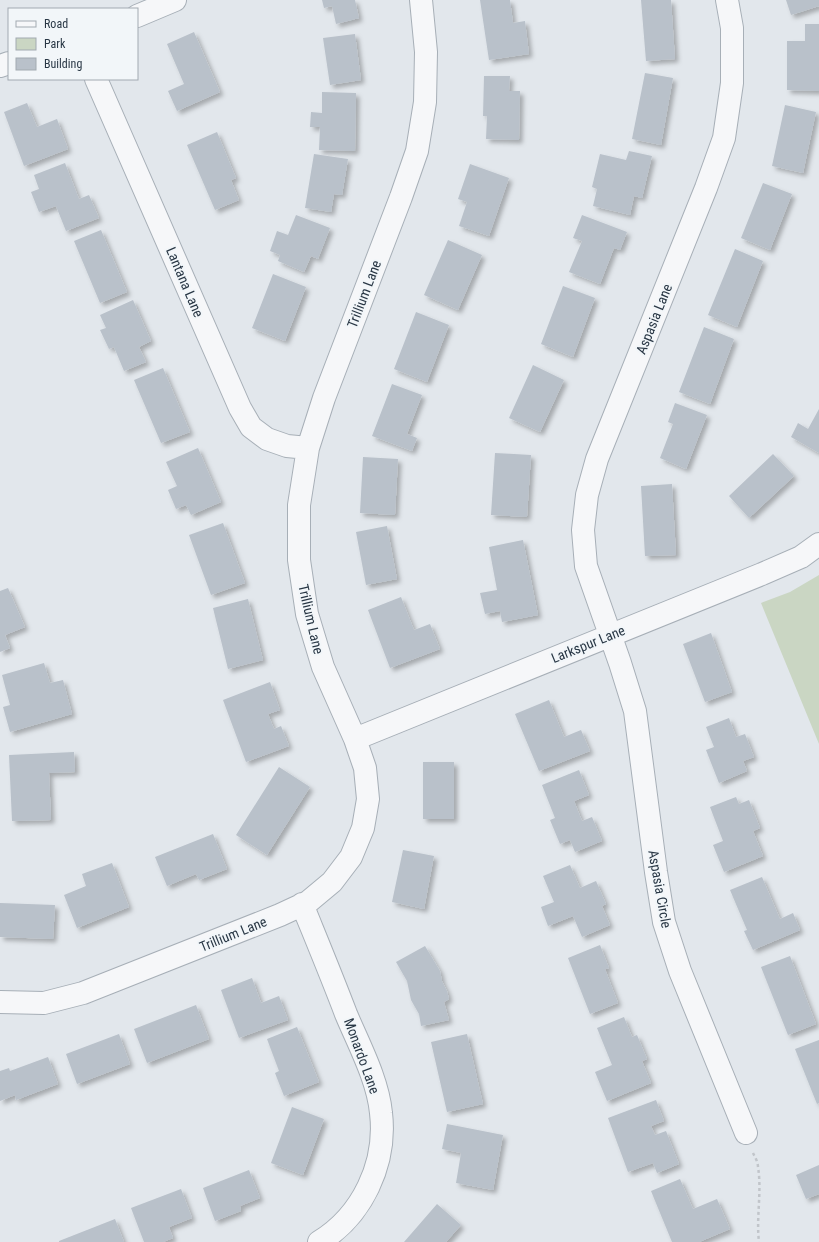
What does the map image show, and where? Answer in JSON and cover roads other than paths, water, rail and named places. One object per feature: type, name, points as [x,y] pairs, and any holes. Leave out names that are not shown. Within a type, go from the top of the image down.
[{"type":"street","points":[[138,16],[176,0]]},
{"type":"street","name":"Trillium Lane","points":[[0,1002],[44,1003],[83,993],[280,915],[308,902],[332,882],[351,857],[363,828],[368,799],[365,768],[355,739],[323,667],[307,614],[299,560],[299,505],[308,448],[324,398],[401,197],[417,151],[425,102],[426,52],[421,0]]},
{"type":"street","name":"Aspasia Lane","points":[[610,636],[586,566],[583,530],[587,495],[597,459],[706,188],[724,138],[732,83],[732,28],[727,0]]},
{"type":"street","name":"Lantana Lane","points":[[96,80],[240,408],[251,427],[267,439],[287,446],[308,448]]},
{"type":"street","name":"Larkspur Lane","points":[[355,739],[762,574],[800,557],[819,544]]},
{"type":"street","name":"Aspasia Circle","points":[[610,636],[635,710],[664,922],[680,971],[746,1133]]},
{"type":"street","name":"Monardo Lane","points":[[302,904],[374,1081],[381,1113],[381,1147],[372,1180],[356,1208],[333,1233],[319,1242]]}]
